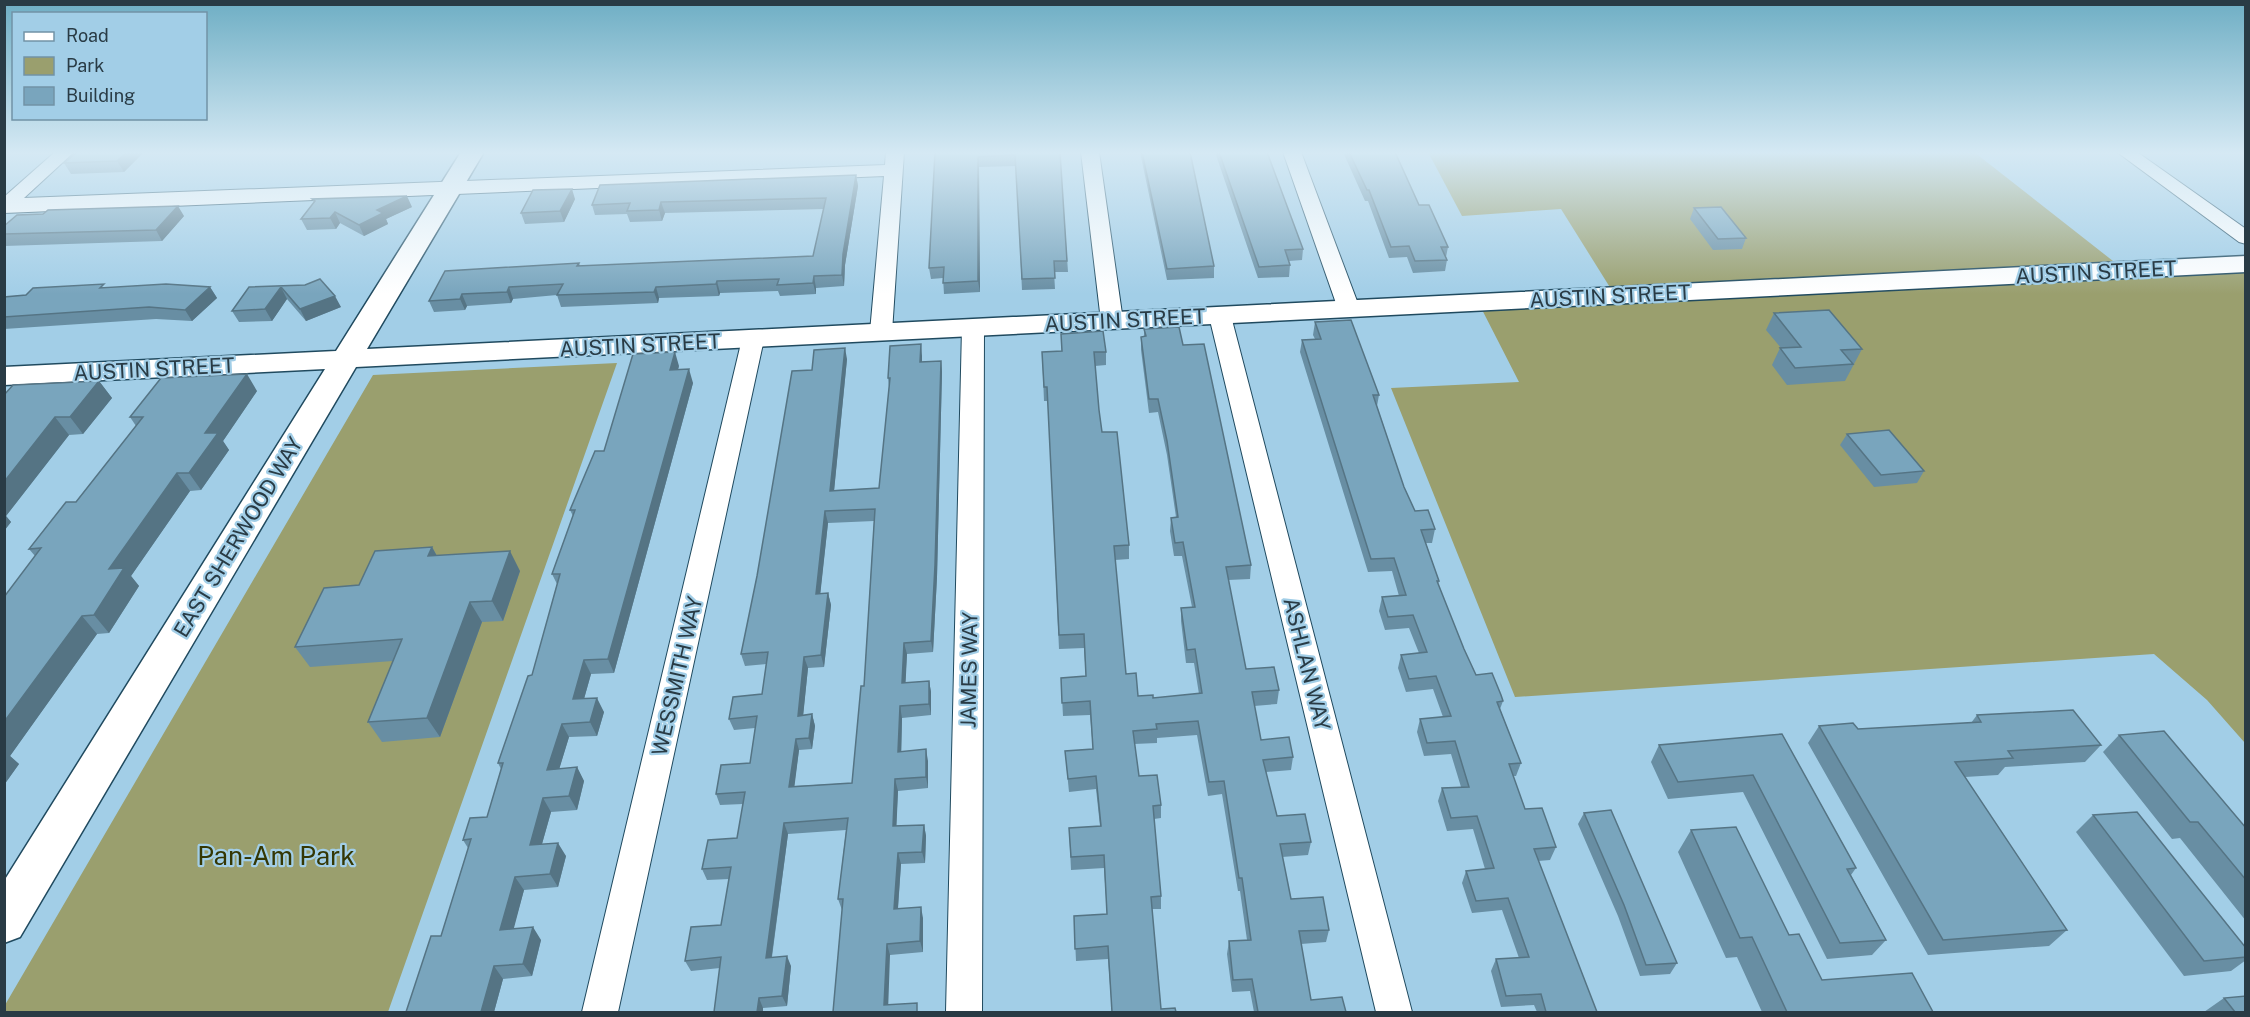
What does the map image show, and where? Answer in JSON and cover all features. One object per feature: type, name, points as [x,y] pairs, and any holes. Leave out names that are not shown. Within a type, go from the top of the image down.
[{"type":"street","points":[[5,206],[159,199]]},
{"type":"street","name":"EAST SHERWOOD WAY","points":[[4,922],[443,199]]},
{"type":"street","points":[[881,333],[891,199]]},
{"type":"street","points":[[1096,199],[1113,321]]},
{"type":"street","points":[[1309,199],[1349,309]]},
{"type":"street","points":[[2192,199],[2246,238]]},
{"type":"street","name":"AUSTIN STREET","points":[[4,376],[2246,264]]},
{"type":"street","name":"ASHLAN WAY","points":[[1220,316],[1394,1012]]},
{"type":"street","name":"JAMES WAY","points":[[964,1012],[973,328]]},
{"type":"street","name":"WESSMITH WAY","points":[[600,1012],[753,339]]},
{"type":"green space","points":[[1453,199],[2035,199],[2127,272],[2245,268],[2245,743],[2207,700],[2154,654],[1515,697],[1391,388],[1519,382],[1475,296],[1611,289],[1561,209],[1462,216]]},
{"type":"green space","name":"Pan-Am Park","points":[[617,363],[388,1012],[5,1012],[5,1005],[373,375]]},
{"type":"building","points":[[313,199],[400,199],[377,210],[383,213],[359,225],[335,212],[330,218],[301,219],[315,201]]},
{"type":"building","points":[[528,199],[566,199],[560,211],[521,213]]},
{"type":"building","points":[[594,199],[766,199],[661,202],[659,210],[627,211],[630,203],[592,205]]},
{"type":"building","points":[[826,199],[852,199],[842,275],[814,276],[813,283],[777,285],[779,279],[717,281],[716,284],[656,287],[654,292],[557,295],[563,284],[509,287],[507,292],[462,294],[460,299],[429,301],[445,271],[579,263],[577,266],[813,256]]},
{"type":"building","points":[[933,199],[978,199],[978,281],[943,283],[944,267],[929,268]]},
{"type":"building","points":[[1018,199],[1063,199],[1067,261],[1054,261],[1055,278],[1022,279]]},
{"type":"building","points":[[1152,199],[1200,199],[1214,266],[1167,269]]},
{"type":"building","points":[[1236,199],[1285,199],[1303,249],[1285,250],[1290,265],[1259,267]]},
{"type":"building","points":[[1373,199],[1416,199],[1419,205],[1429,205],[1448,247],[1441,247],[1447,260],[1415,261],[1409,246],[1391,247]]},
{"type":"building","points":[[178,206],[156,230],[4,234],[4,226],[17,215],[43,214],[48,210]]},
{"type":"building","points":[[1721,207],[1746,238],[1718,239],[1694,208]]},
{"type":"building","points":[[320,279],[335,296],[300,309],[281,287],[265,309],[232,311],[249,287],[305,285]]},
{"type":"building","points":[[104,284],[100,288],[166,284],[210,287],[185,310],[149,307],[4,317],[4,297],[26,295],[33,288]]},
{"type":"building","points":[[1829,310],[1862,349],[1841,350],[1853,364],[1795,368],[1780,348],[1801,347],[1774,313]]},
{"type":"building","points":[[1351,320],[1379,395],[1373,395],[1404,487],[1415,511],[1428,510],[1435,529],[1421,530],[1439,581],[1437,581],[1464,649],[1476,675],[1492,673],[1501,695],[1503,701],[1497,702],[1521,763],[1509,764],[1525,809],[1542,808],[1556,847],[1534,849],[1597,1012],[1546,1012],[1541,994],[1506,996],[1496,959],[1529,957],[1508,898],[1476,901],[1466,871],[1494,868],[1477,816],[1451,818],[1442,788],[1469,787],[1455,741],[1427,743],[1420,719],[1451,716],[1436,676],[1409,679],[1401,655],[1427,652],[1413,615],[1388,617],[1382,597],[1406,595],[1394,558],[1371,559],[1302,340],[1321,339],[1315,322]]},
{"type":"building","points":[[1179,327],[1183,345],[1204,344],[1251,565],[1226,567],[1246,669],[1274,667],[1279,690],[1252,692],[1261,740],[1289,737],[1293,757],[1263,760],[1277,816],[1305,814],[1311,842],[1280,844],[1291,899],[1323,897],[1329,930],[1299,931],[1311,1000],[1342,997],[1346,1012],[1258,1012],[1252,979],[1233,980],[1229,941],[1251,940],[1224,781],[1209,782],[1198,721],[1156,724],[1157,729],[1133,731],[1139,776],[1157,775],[1161,805],[1153,806],[1161,896],[1151,897],[1161,1009],[1175,1008],[1176,1012],[1112,1012],[1108,946],[1075,949],[1074,916],[1107,914],[1104,855],[1071,857],[1069,828],[1101,826],[1096,776],[1068,779],[1065,751],[1093,749],[1090,701],[1062,703],[1061,678],[1086,676],[1084,634],[1059,635],[1047,387],[1044,387],[1042,352],[1062,351],[1061,334],[1103,331],[1106,352],[1094,352],[1099,410],[1102,432],[1117,432],[1129,545],[1114,546],[1126,674],[1136,673],[1138,696],[1153,695],[1153,698],[1202,693],[1195,649],[1187,650],[1181,608],[1195,607],[1183,542],[1175,543],[1171,518],[1178,517],[1167,441],[1158,399],[1149,399],[1141,337],[1146,336],[1144,329]]},
{"type":"building","points":[[921,344],[920,362],[941,361],[931,641],[904,643],[902,683],[929,681],[929,704],[900,706],[898,752],[926,749],[926,777],[895,779],[893,826],[924,825],[922,852],[898,853],[894,909],[921,907],[920,941],[887,944],[884,1005],[917,1003],[917,1012],[833,1012],[843,899],[838,899],[848,818],[784,823],[766,958],[787,956],[782,996],[759,998],[757,1012],[714,1012],[721,957],[685,961],[691,927],[721,925],[731,867],[702,869],[708,840],[737,838],[745,792],[716,794],[721,765],[750,763],[757,716],[729,719],[733,697],[762,694],[768,652],[741,654],[757,576],[792,371],[812,370],[814,350],[845,348],[830,491],[879,488],[890,378],[888,378],[890,346]],"holes":[[[875,509],[864,686],[861,686],[852,783],[789,787],[796,739],[809,738],[812,714],[798,716],[804,657],[821,655],[828,593],[816,594],[825,511]]]},
{"type":"building","points":[[675,352],[670,370],[689,369],[608,659],[584,660],[573,699],[597,698],[590,722],[562,724],[547,770],[577,767],[569,796],[543,798],[530,845],[558,843],[550,874],[515,877],[500,930],[533,927],[523,964],[494,966],[481,1012],[406,1012],[431,936],[441,936],[471,839],[463,840],[470,818],[487,817],[503,763],[498,763],[528,676],[532,675],[560,574],[552,574],[575,510],[570,510],[595,451],[604,451],[633,354]]},
{"type":"building","points":[[247,374],[205,433],[218,433],[189,473],[177,473],[109,569],[124,568],[94,615],[82,616],[4,722],[4,597],[41,548],[29,549],[66,502],[76,502],[143,417],[130,417],[161,378]]},
{"type":"building","points":[[99,381],[70,417],[55,417],[4,482],[4,395],[13,385]]},
{"type":"building","points":[[1889,430],[1924,471],[1881,475],[1847,434]]},
{"type":"building","points":[[432,547],[428,556],[510,551],[492,601],[470,602],[427,718],[368,722],[402,639],[295,647],[324,588],[359,585],[375,551]]},
{"type":"building","points":[[2073,710],[2101,745],[2008,751],[2013,758],[1955,762],[2067,930],[1943,940],[1819,726],[1853,723],[1858,729],[1981,722],[1977,715]]},
{"type":"building","points":[[2164,731],[2246,828],[2246,880],[2198,822],[2190,822],[2119,735]]},
{"type":"building","points":[[1782,734],[1856,868],[1847,869],[1886,940],[1840,943],[1753,775],[1678,782],[1659,745]]},
{"type":"building","points":[[1611,810],[1677,963],[1646,965],[1624,905],[1584,813]]},
{"type":"building","points":[[2137,812],[2246,948],[2246,957],[2204,961],[2093,815]]},
{"type":"building","points":[[1736,827],[1789,935],[1799,934],[1822,980],[1912,973],[1933,1012],[1787,1012],[1752,937],[1740,938],[1691,830]]},
{"type":"building","points":[[2246,996],[2246,1012],[2235,1012],[2224,998]]}]
